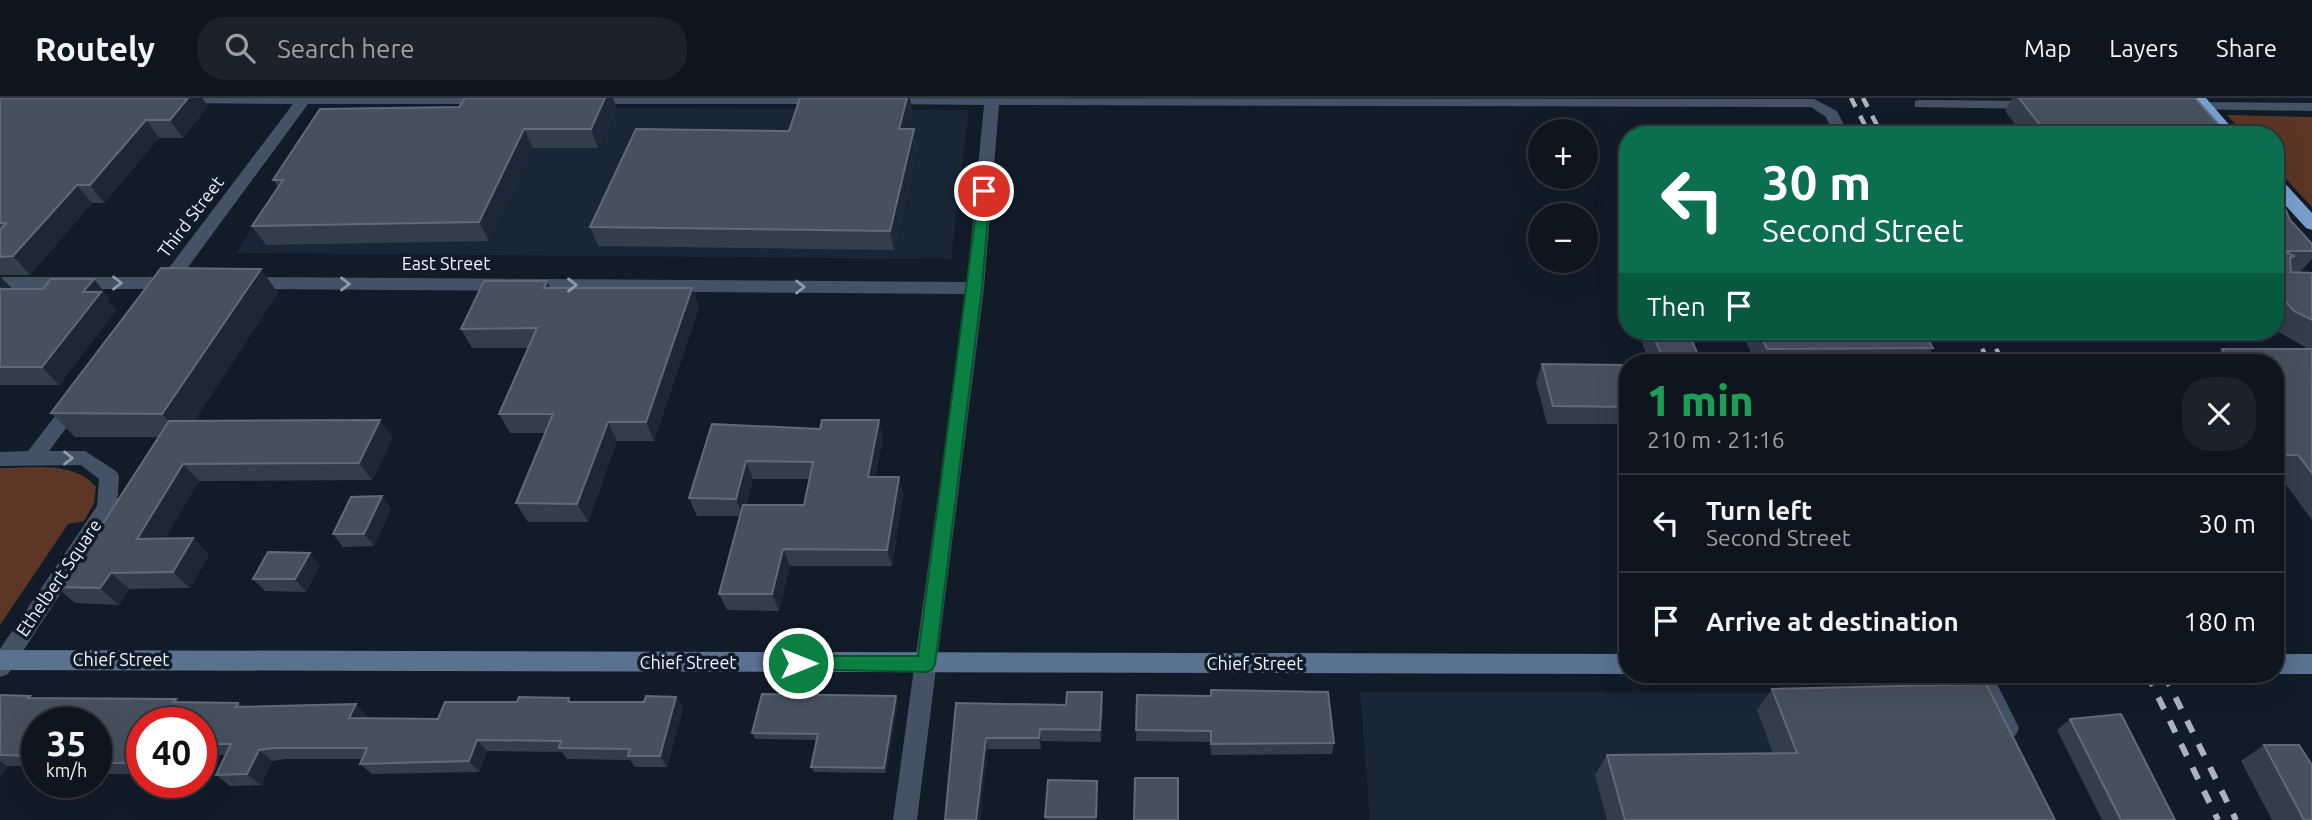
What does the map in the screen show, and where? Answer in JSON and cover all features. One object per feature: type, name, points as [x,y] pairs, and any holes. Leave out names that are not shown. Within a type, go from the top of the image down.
[{"type":"highway","points":[[2200,102],[2222,126]]},
{"type":"highway","points":[[2284,193],[2312,224]]},
{"type":"street","points":[[156,99],[500,100]]},
{"type":"street","name":"Third Street","points":[[152,303],[304,99]]},
{"type":"street","points":[[580,100],[836,100]]},
{"type":"street","points":[[863,100],[1780,101],[1814,103],[1825,107],[1838,126]]},
{"type":"street","points":[[905,820],[975,288],[992,100]]},
{"type":"street","points":[[2167,106],[2200,102],[2312,107]]},
{"type":"street","points":[[1920,104],[2058,105]]},
{"type":"street","points":[[0,283],[194,283]]},
{"type":"street","name":"East Street","points":[[233,283],[975,288]]},
{"type":"street","points":[[34,457],[85,391]]},
{"type":"street","name":"Ethelbert Square","points":[[0,458],[85,458],[109,476],[107,507],[2,662]]},
{"type":"street","name":"Chief Street","points":[[2,662],[1619,664]]},
{"type":"street","points":[[2284,664],[2312,664]]},
{"type":"street","points":[[1985,683],[2017,747]]},
{"type":"shaded area","points":[[622,108],[969,110],[951,259],[236,253],[323,117]]},
{"type":"shaded area","points":[[2227,115],[2312,117],[2312,207],[2284,177],[2284,126],[2237,126]]},
{"type":"shaded area","points":[[0,468],[64,469],[87,478],[96,487],[94,503],[84,521],[68,524],[0,625]]},
{"type":"shaded area","points":[[1360,692],[1964,693],[2022,820],[1370,820]]},
{"type":"building","points":[[0,98],[188,98],[170,120],[146,120],[90,185],[77,185],[13,256],[0,257],[0,230],[6,223],[0,223]]},
{"type":"building","points":[[465,98],[605,98],[591,129],[524,129],[479,222],[252,226],[283,180],[273,180],[320,109],[459,107]]},
{"type":"building","points":[[800,98],[907,98],[899,129],[914,129],[890,231],[590,227],[636,129],[789,131]]},
{"type":"building","points":[[2019,98],[2195,98],[2220,126],[2041,126]]},
{"type":"building","points":[[2284,208],[2290,220],[2312,244],[2312,251],[2285,251],[2294,256],[2290,258],[2291,272],[2312,273],[2312,320],[2294,311],[2284,300]]},
{"type":"building","points":[[161,268],[261,269],[162,414],[51,413]]},
{"type":"building","points":[[51,279],[94,279],[83,292],[101,292],[42,367],[0,367],[0,289],[43,289]]},
{"type":"building","points":[[484,281],[547,281],[544,288],[692,288],[646,422],[608,422],[577,504],[516,503],[553,414],[499,414],[537,328],[461,329]]},
{"type":"building","points":[[1655,340],[1692,340],[1698,354],[1661,354]]},
{"type":"building","points":[[1763,340],[1928,340],[1933,348],[1767,349]]},
{"type":"building","points":[[2222,349],[2312,349],[2312,473],[2298,455],[2287,455],[2284,451],[2284,354],[2226,354]]},
{"type":"building","points":[[1542,364],[1619,365],[1619,407],[1553,406]]},
{"type":"building","points":[[380,420],[359,463],[183,464],[137,539],[193,538],[173,572],[111,573],[100,588],[56,587],[87,542],[91,542],[169,421]]},
{"type":"building","points":[[822,420],[879,420],[868,477],[899,477],[887,550],[783,549],[772,594],[719,594],[743,505],[804,505],[813,462],[746,461],[736,499],[689,498],[712,424],[820,429]]},
{"type":"building","points":[[382,496],[364,534],[333,534],[351,497]]},
{"type":"building","points":[[268,552],[310,553],[295,579],[253,579]]},
{"type":"building","points":[[1986,684],[2055,820],[1625,820],[1607,755],[1797,753],[1772,689]]},
{"type":"building","points":[[1211,690],[1328,692],[1334,743],[1211,744],[1211,731],[1136,730],[1137,695],[1211,696]]},
{"type":"building","points":[[1067,692],[1102,692],[1100,730],[1040,729],[1039,738],[986,738],[976,820],[945,820],[956,703],[1066,705]]},
{"type":"building","points":[[762,694],[896,696],[884,768],[811,767],[818,734],[752,733]]},
{"type":"building","points":[[0,695],[30,696],[28,698],[176,699],[173,702],[238,703],[236,707],[356,704],[349,718],[438,719],[445,702],[517,702],[519,697],[569,698],[568,702],[644,702],[646,696],[676,697],[660,756],[628,756],[630,749],[559,748],[561,741],[477,740],[469,761],[360,764],[367,748],[274,748],[259,750],[247,774],[217,775],[231,744],[217,744],[217,707],[126,707],[126,763],[112,763],[112,707],[21,707],[21,756],[0,755]]},
{"type":"building","points":[[2121,714],[2175,820],[2121,820],[2070,719]]},
{"type":"building","points":[[2264,745],[2299,745],[2312,765],[2312,820],[2304,820]]},
{"type":"building","points":[[1135,778],[1178,778],[1178,820],[1134,820]]},
{"type":"building","points":[[1048,780],[1097,781],[1096,817],[1045,817]]},
{"type":"railway","points":[[1851,98],[1865,126]]},
{"type":"railway","points":[[1863,98],[1877,126]]},
{"type":"railway","points":[[1978,340],[1985,354]]},
{"type":"railway","points":[[1992,340],[1999,354]]},
{"type":"railway","points":[[2151,683],[2218,820]]},
{"type":"railway","points":[[2168,683],[2236,820]]},
{"type":"route","points":[[798,663],[926,664],[975,288],[984,191]]}]
